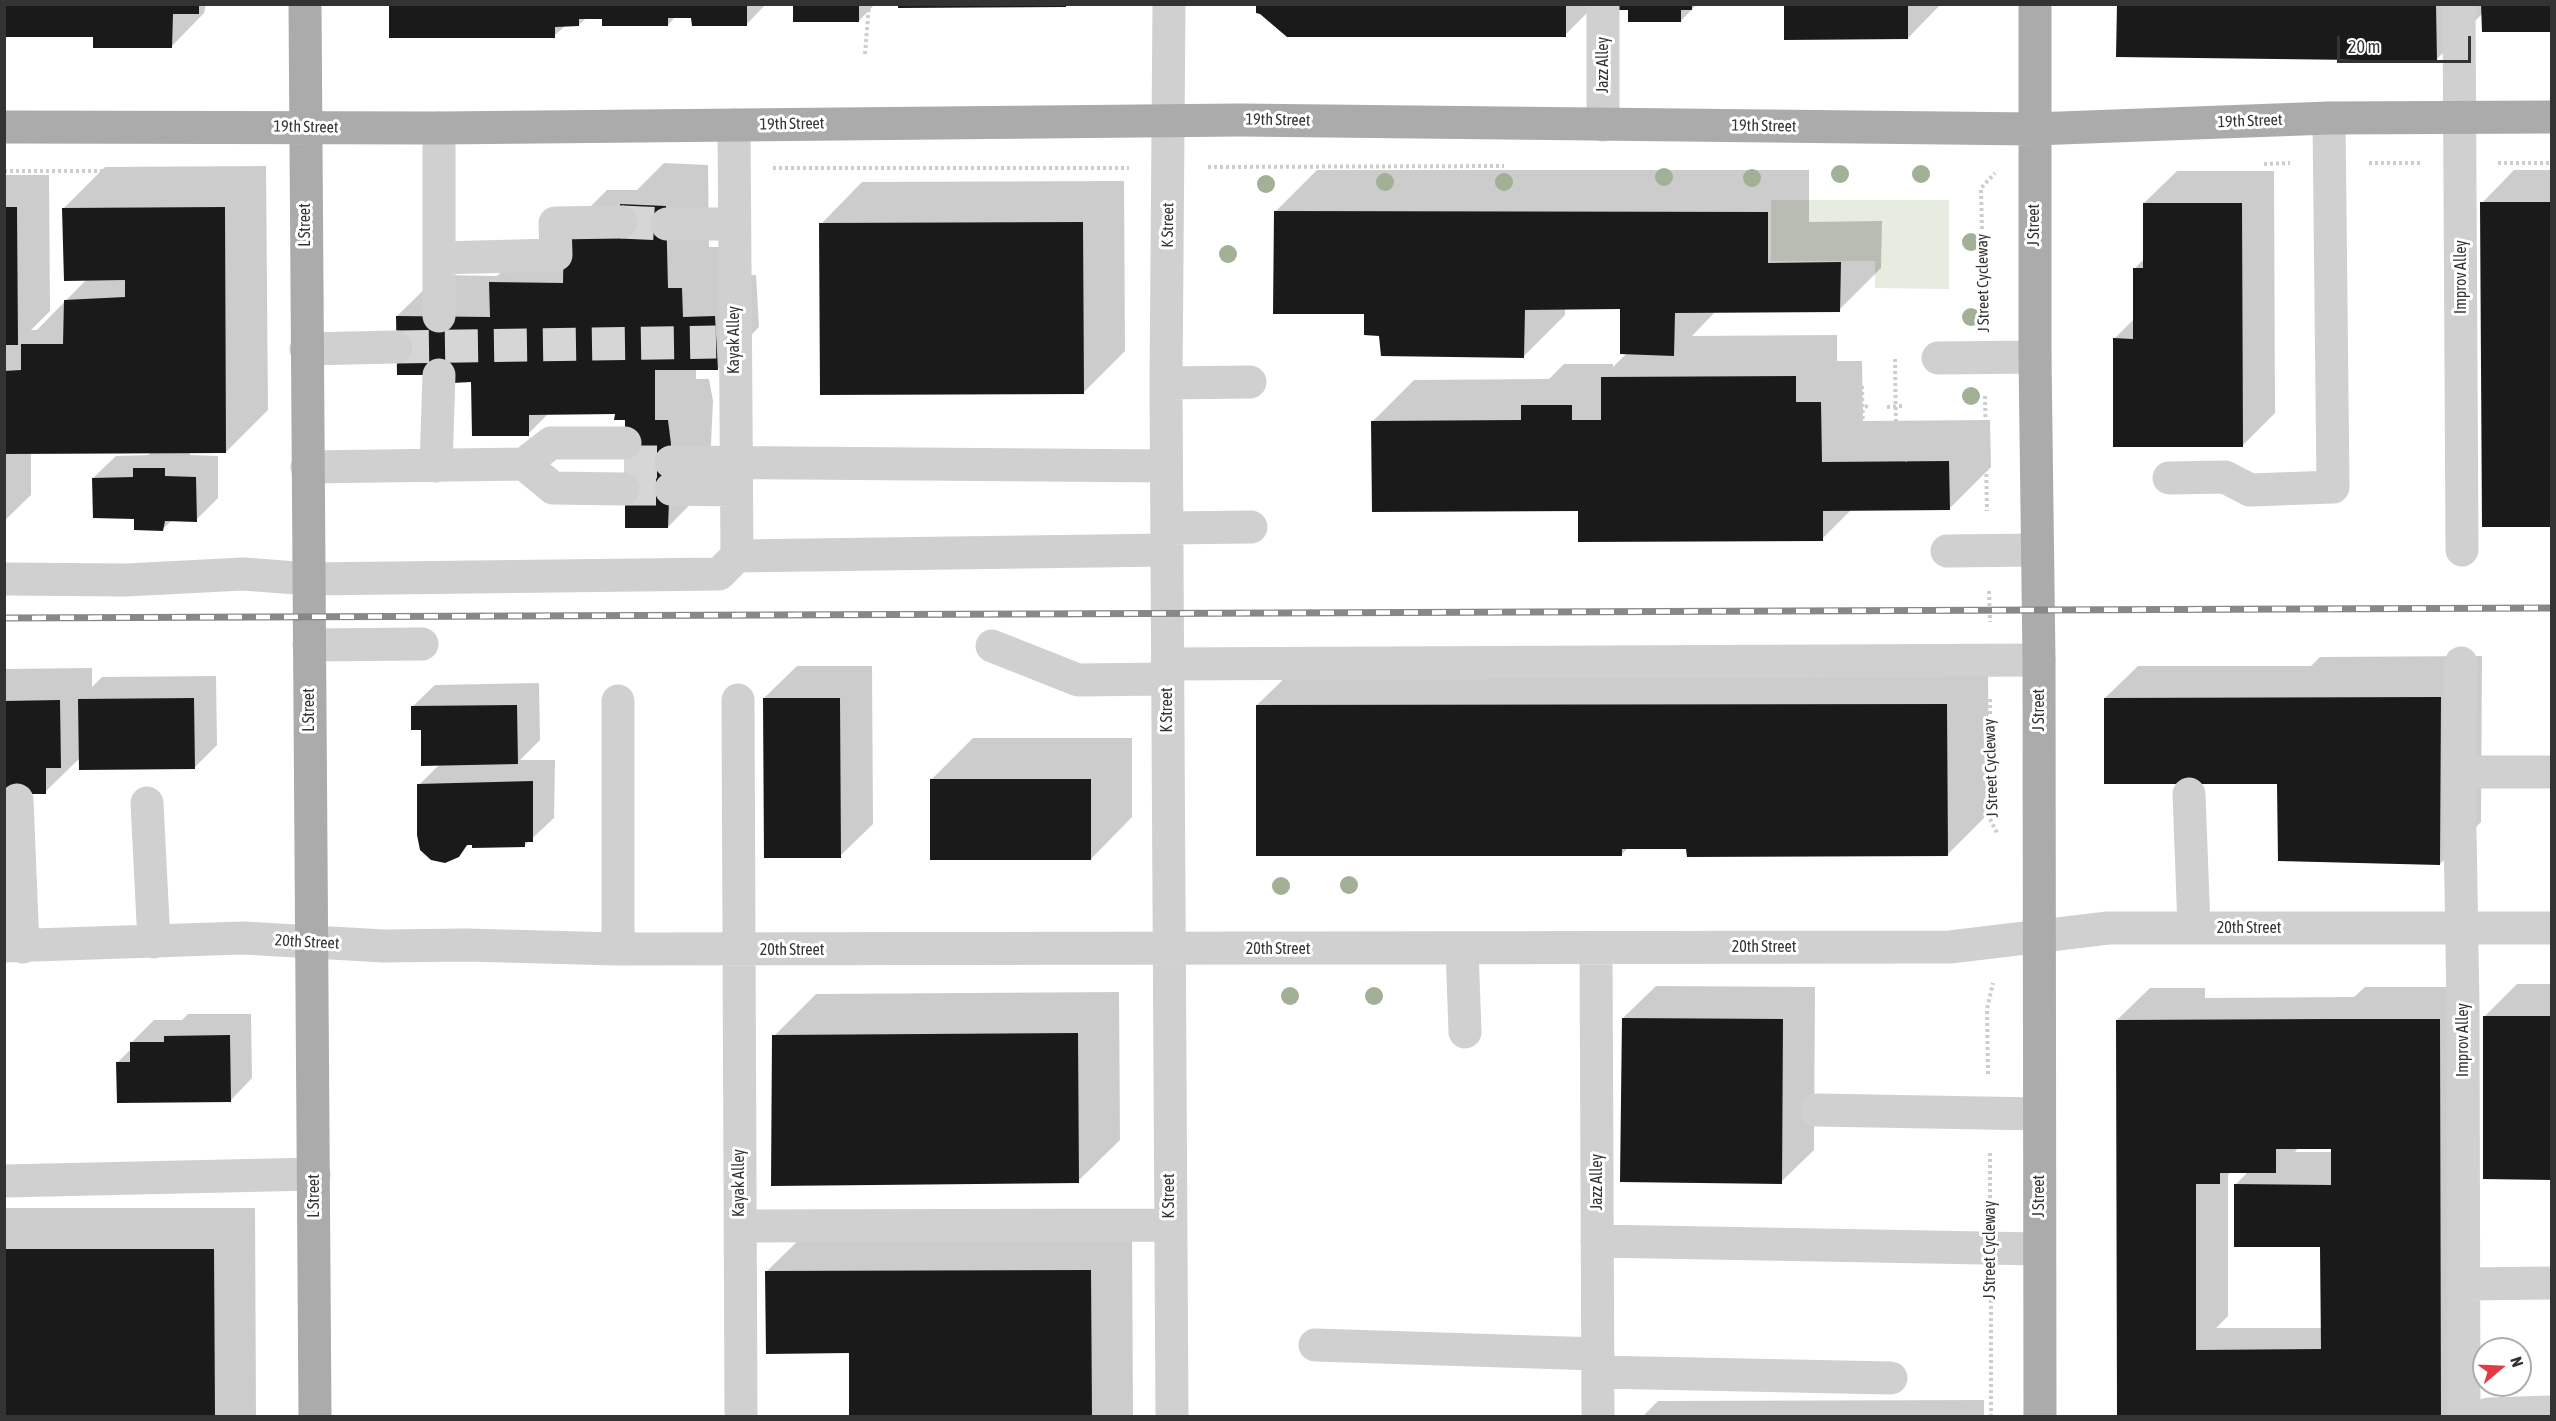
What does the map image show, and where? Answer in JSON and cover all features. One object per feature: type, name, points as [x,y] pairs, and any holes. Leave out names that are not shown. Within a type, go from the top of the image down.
[{"type":"main road","name":"L Street","points":[[305,4],[315,1416]]},
{"type":"main road","name":"J Street","points":[[2034,4],[2039,660],[2040,1416]]},
{"type":"main road","name":"19th Street","points":[[4,127],[439,128],[1169,120],[2034,129],[2329,118],[2552,117]]},
{"type":"street","name":"K Street","points":[[1169,4],[1166,383],[1172,1416]]},
{"type":"street","name":"Jazz Alley","points":[[1603,4],[1603,125]]},
{"type":"street","name":"Improv Alley","points":[[2459,4],[2462,550]]},
{"type":"street","points":[[2169,478],[2225,477],[2250,490],[2333,487],[2329,118]]},
{"type":"street","name":"Kayak Alley","points":[[734,125],[734,224],[725,342],[735,466],[737,556]]},
{"type":"street","points":[[439,128],[439,316]]},
{"type":"street","points":[[439,258],[556,255],[555,223],[621,222]]},
{"type":"street","points":[[667,224],[734,224]]},
{"type":"street","points":[[306,349],[396,347]]},
{"type":"street","points":[[1938,358],[2035,357]]},
{"type":"street","points":[[436,466],[439,375]]},
{"type":"street","points":[[1166,383],[1250,382]]},
{"type":"street","points":[[307,467],[524,465],[551,443],[624,465],[553,488],[524,465]]},
{"type":"street","points":[[671,465],[1167,466]]},
{"type":"street","points":[[4,579],[126,580],[243,574],[310,579],[719,574],[737,556],[1167,539],[1251,527]]},
{"type":"street","points":[[1947,551],[2037,550]]},
{"type":"street","points":[[309,645],[422,645]]},
{"type":"street","points":[[992,646],[1078,680],[1167,672],[2039,660]]},
{"type":"street","name":"Improv Alley","points":[[2461,663],[2459,772],[2463,928],[2463,1284],[2476,1415]]},
{"type":"street","name":"Kayak Alley","points":[[738,700],[741,1416]]},
{"type":"street","points":[[618,701],[618,949]]},
{"type":"street","points":[[2459,772],[2552,772]]},
{"type":"street","points":[[2189,794],[2194,927]]},
{"type":"street","points":[[14,946],[17,800]]},
{"type":"street","points":[[147,803],[154,942]]},
{"type":"street","name":"20th Street","points":[[14,946],[243,938],[384,946],[466,945],[738,950],[1950,947],[2108,928],[2552,928]]},
{"type":"street","points":[[1462,948],[1465,1032]]},
{"type":"street","name":"Jazz Alley","points":[[1596,948],[1598,1416]]},
{"type":"street","points":[[1817,1110],[2039,1114]]},
{"type":"street","points":[[4,1181],[314,1174]]},
{"type":"street","points":[[740,1226],[1170,1225]]},
{"type":"street","points":[[1597,1241],[2039,1249]]},
{"type":"street","points":[[2463,1284],[2552,1282]]},
{"type":"street","points":[[1315,1345],[1891,1378]]},
{"type":"street","points":[[2476,1415],[2552,1412]]},
{"type":"path","points":[[865,54],[869,4]]},
{"type":"path","points":[[2259,164],[2552,163]]},
{"type":"path","points":[[734,169],[1514,166]]},
{"type":"path","points":[[4,171],[156,171]]},
{"type":"path","name":"J Street Cycleway","points":[[1981,188],[1990,661],[1990,819],[1998,835]]},
{"type":"path","points":[[1894,359],[1896,430]]},
{"type":"path","points":[[1862,386],[1860,406],[1863,431]]},
{"type":"path","points":[[1860,406],[1870,406]]},
{"type":"path","points":[[1887,407],[1904,406]]},
{"type":"path","points":[[1905,461],[1912,446],[1912,429]]},
{"type":"path","points":[[1842,431],[1923,429]]},
{"type":"path","name":"J Street Cycleway","points":[[1991,1416],[1987,1009],[2002,939]]},
{"type":"shaded area","points":[[1771,200],[1949,200],[1949,289],[1875,288],[1875,261],[1771,261]]},
{"type":"building","points":[[4,4],[199,4],[199,14],[173,14],[172,48],[93,48],[93,37],[4,37]]},
{"type":"building","points":[[389,4],[747,4],[747,26],[692,26],[691,18],[668,18],[668,26],[602,26],[602,19],[579,19],[579,26],[555,27],[555,38],[389,38]]},
{"type":"building","points":[[793,4],[859,4],[859,22],[793,22]]},
{"type":"building","points":[[1613,4],[1692,4],[1692,10],[1681,10],[1681,22],[1628,22],[1628,10],[1613,10]]},
{"type":"building","points":[[1784,4],[1908,4],[1908,39],[1784,40]]},
{"type":"building","points":[[2117,4],[2436,4],[2437,61],[2116,57]]},
{"type":"building","points":[[2481,4],[2552,4],[2552,32],[2482,32]]},
{"type":"building","points":[[898,5],[1066,5],[1066,7],[898,8]]},
{"type":"building","points":[[1256,5],[1566,5],[1566,37],[1287,37],[1256,13]]},
{"type":"building","points":[[2480,202],[2552,202],[2552,527],[2482,527]]},
{"type":"building","points":[[2143,203],[2242,203],[2243,447],[2113,447],[2113,338],[2133,339],[2133,268],[2143,268]]},
{"type":"building","points":[[620,204],[666,206],[668,288],[682,288],[683,317],[715,316],[718,370],[655,370],[655,420],[668,420],[671,444],[668,528],[625,528],[625,420],[614,420],[615,414],[529,415],[529,436],[472,436],[471,382],[452,383],[452,375],[397,375],[396,316],[490,317],[489,282],[563,283],[564,231],[621,230]]},
{"type":"building","points":[[4,207],[17,207],[18,345],[4,345]]},
{"type":"building","points":[[225,207],[226,453],[4,454],[4,371],[21,370],[21,344],[63,344],[64,300],[125,297],[125,280],[64,281],[62,208]]},
{"type":"building","points":[[1274,211],[1768,212],[1768,263],[1841,262],[1840,312],[1675,313],[1674,356],[1620,354],[1620,309],[1525,310],[1524,358],[1381,356],[1379,336],[1364,335],[1364,314],[1273,314]]},
{"type":"building","points":[[1083,222],[1084,394],[820,395],[819,223]]},
{"type":"building","points":[[1796,376],[1796,402],[1821,402],[1822,462],[1949,461],[1950,510],[1823,511],[1823,541],[1578,542],[1578,511],[1372,512],[1371,421],[1521,420],[1521,405],[1572,405],[1572,420],[1601,420],[1601,377]]},
{"type":"building","points":[[133,468],[165,468],[165,476],[196,477],[197,522],[165,521],[163,531],[134,530],[134,519],[93,518],[92,478],[133,477]]},
{"type":"building","points":[[2441,697],[2440,865],[2278,861],[2277,784],[2104,784],[2104,698]]},
{"type":"building","points":[[194,698],[195,769],[79,770],[78,699]]},
{"type":"building","points":[[763,698],[840,698],[841,858],[764,858]]},
{"type":"building","points":[[60,700],[61,768],[46,768],[46,794],[4,794],[4,701]]},
{"type":"building","points":[[1947,704],[1948,856],[1687,857],[1686,849],[1622,849],[1622,856],[1256,856],[1256,705]]},
{"type":"building","points":[[517,705],[518,764],[421,766],[421,730],[411,730],[411,706]]},
{"type":"building","points":[[930,779],[1091,779],[1091,860],[930,860]]},
{"type":"building","points":[[533,781],[533,842],[525,842],[525,847],[472,848],[472,845],[467,845],[459,857],[445,863],[431,860],[420,850],[417,835],[417,784]]},
{"type":"building","points":[[2483,1016],[2552,1016],[2552,1180],[2483,1179]]},
{"type":"building","points":[[1622,1018],[1783,1019],[1782,1184],[1620,1182]]},
{"type":"building","points":[[2440,1019],[2441,1416],[2117,1416],[2116,1020]],"holes":[[[2276,1149],[2331,1149],[2331,1185],[2234,1184],[2234,1247],[2320,1247],[2321,1349],[2196,1350],[2196,1184],[2220,1184],[2220,1173],[2276,1173]]]},
{"type":"building","points":[[1078,1033],[1079,1183],[771,1186],[772,1035]]},
{"type":"building","points":[[230,1035],[231,1102],[117,1103],[116,1062],[130,1062],[130,1042],[164,1042],[164,1036]]},
{"type":"building","points":[[4,1249],[214,1249],[215,1416],[4,1416]]},
{"type":"building","points":[[1091,1270],[1092,1416],[849,1416],[849,1353],[766,1354],[765,1271]]},
{"type":"tunnel","points":[[621,222],[667,224]]},
{"type":"tunnel","points":[[396,347],[716,342]]},
{"type":"tunnel","points":[[624,462],[671,462]]},
{"type":"tunnel","points":[[623,489],[671,489]]},
{"type":"railway","points":[[4,618],[2552,608]]}]
